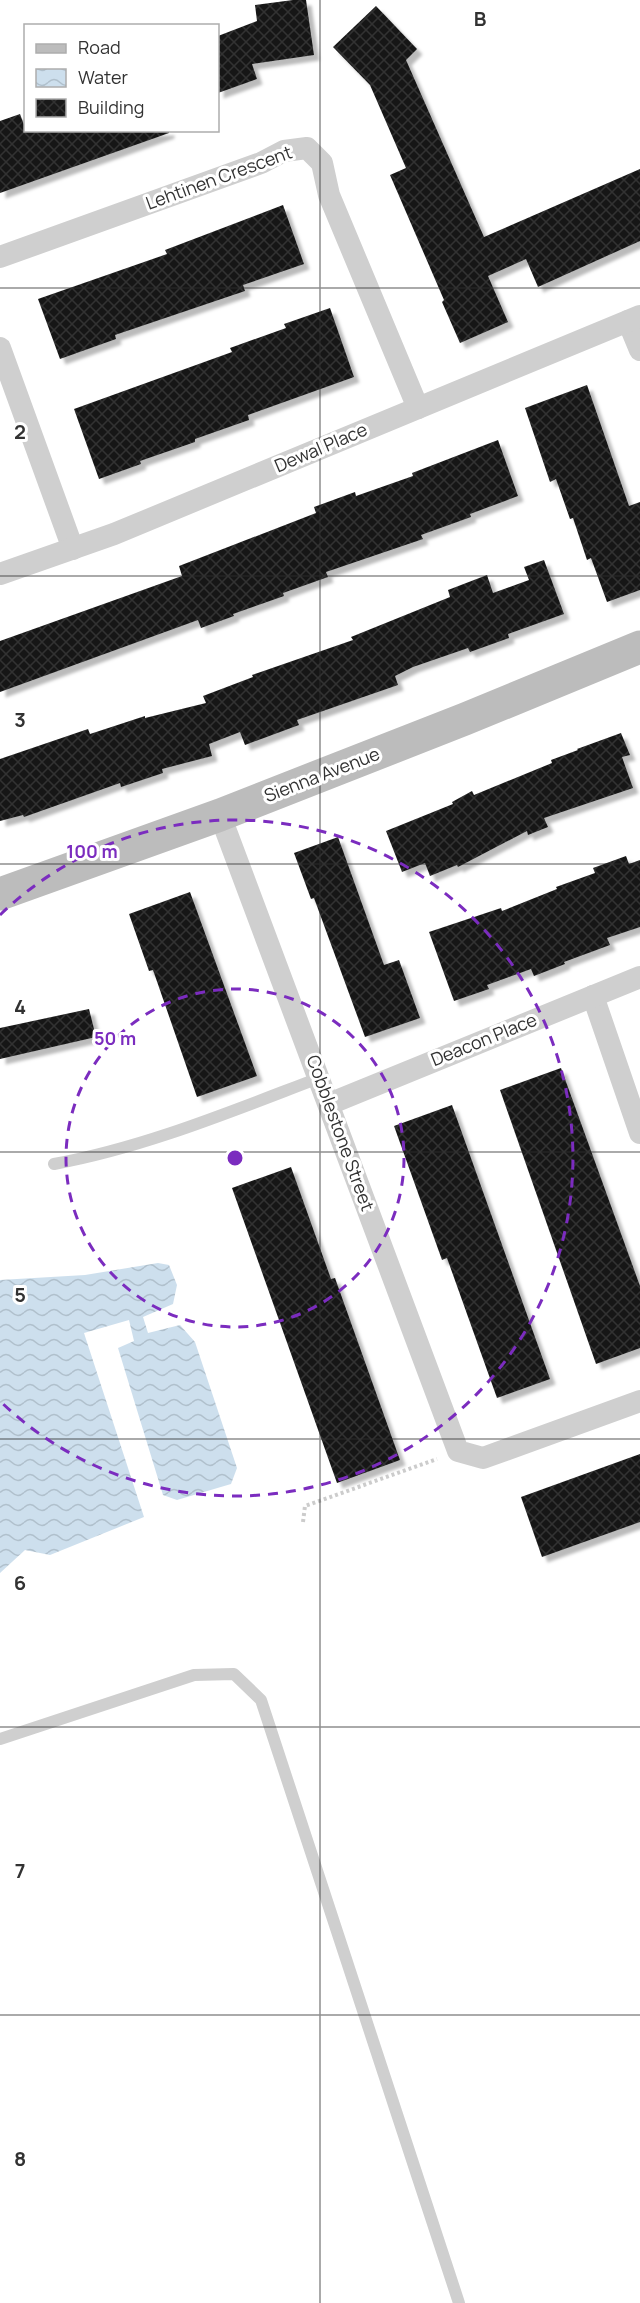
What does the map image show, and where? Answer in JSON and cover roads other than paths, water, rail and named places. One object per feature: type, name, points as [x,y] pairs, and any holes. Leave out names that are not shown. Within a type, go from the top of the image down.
[{"type":"street","name":"Lehtinen Crescent","points":[[0,257],[261,163],[284,151],[307,148],[322,163],[329,195],[418,408]]},
{"type":"street","name":"Dewal Place","points":[[0,574],[114,534],[634,319]]},
{"type":"street","points":[[634,319],[640,350]]},
{"type":"street","points":[[0,348],[72,549]]},
{"type":"street","name":"Sienna Avenue","points":[[0,894],[220,815],[465,719],[640,646]]},
{"type":"street","name":"Cobblestone Street","points":[[220,815],[458,1451],[483,1458],[640,1401]]},
{"type":"street","name":"Deacon Place","points":[[329,1104],[640,977]]},
{"type":"street","points":[[593,996],[640,1133]]},
{"type":"lane","points":[[54,1164],[160,1137],[320,1078]]},
{"type":"lane","points":[[0,1739],[194,1675],[234,1674],[261,1700],[459,2303]]},
{"type":"water","points":[[158,1263],[169,1265],[177,1285],[173,1304],[143,1317],[148,1333],[180,1325],[195,1342],[237,1468],[231,1484],[177,1500],[163,1495],[118,1348],[134,1341],[129,1320],[84,1333],[144,1517],[50,1555],[25,1550],[0,1573],[0,1280],[85,1275]]}]
